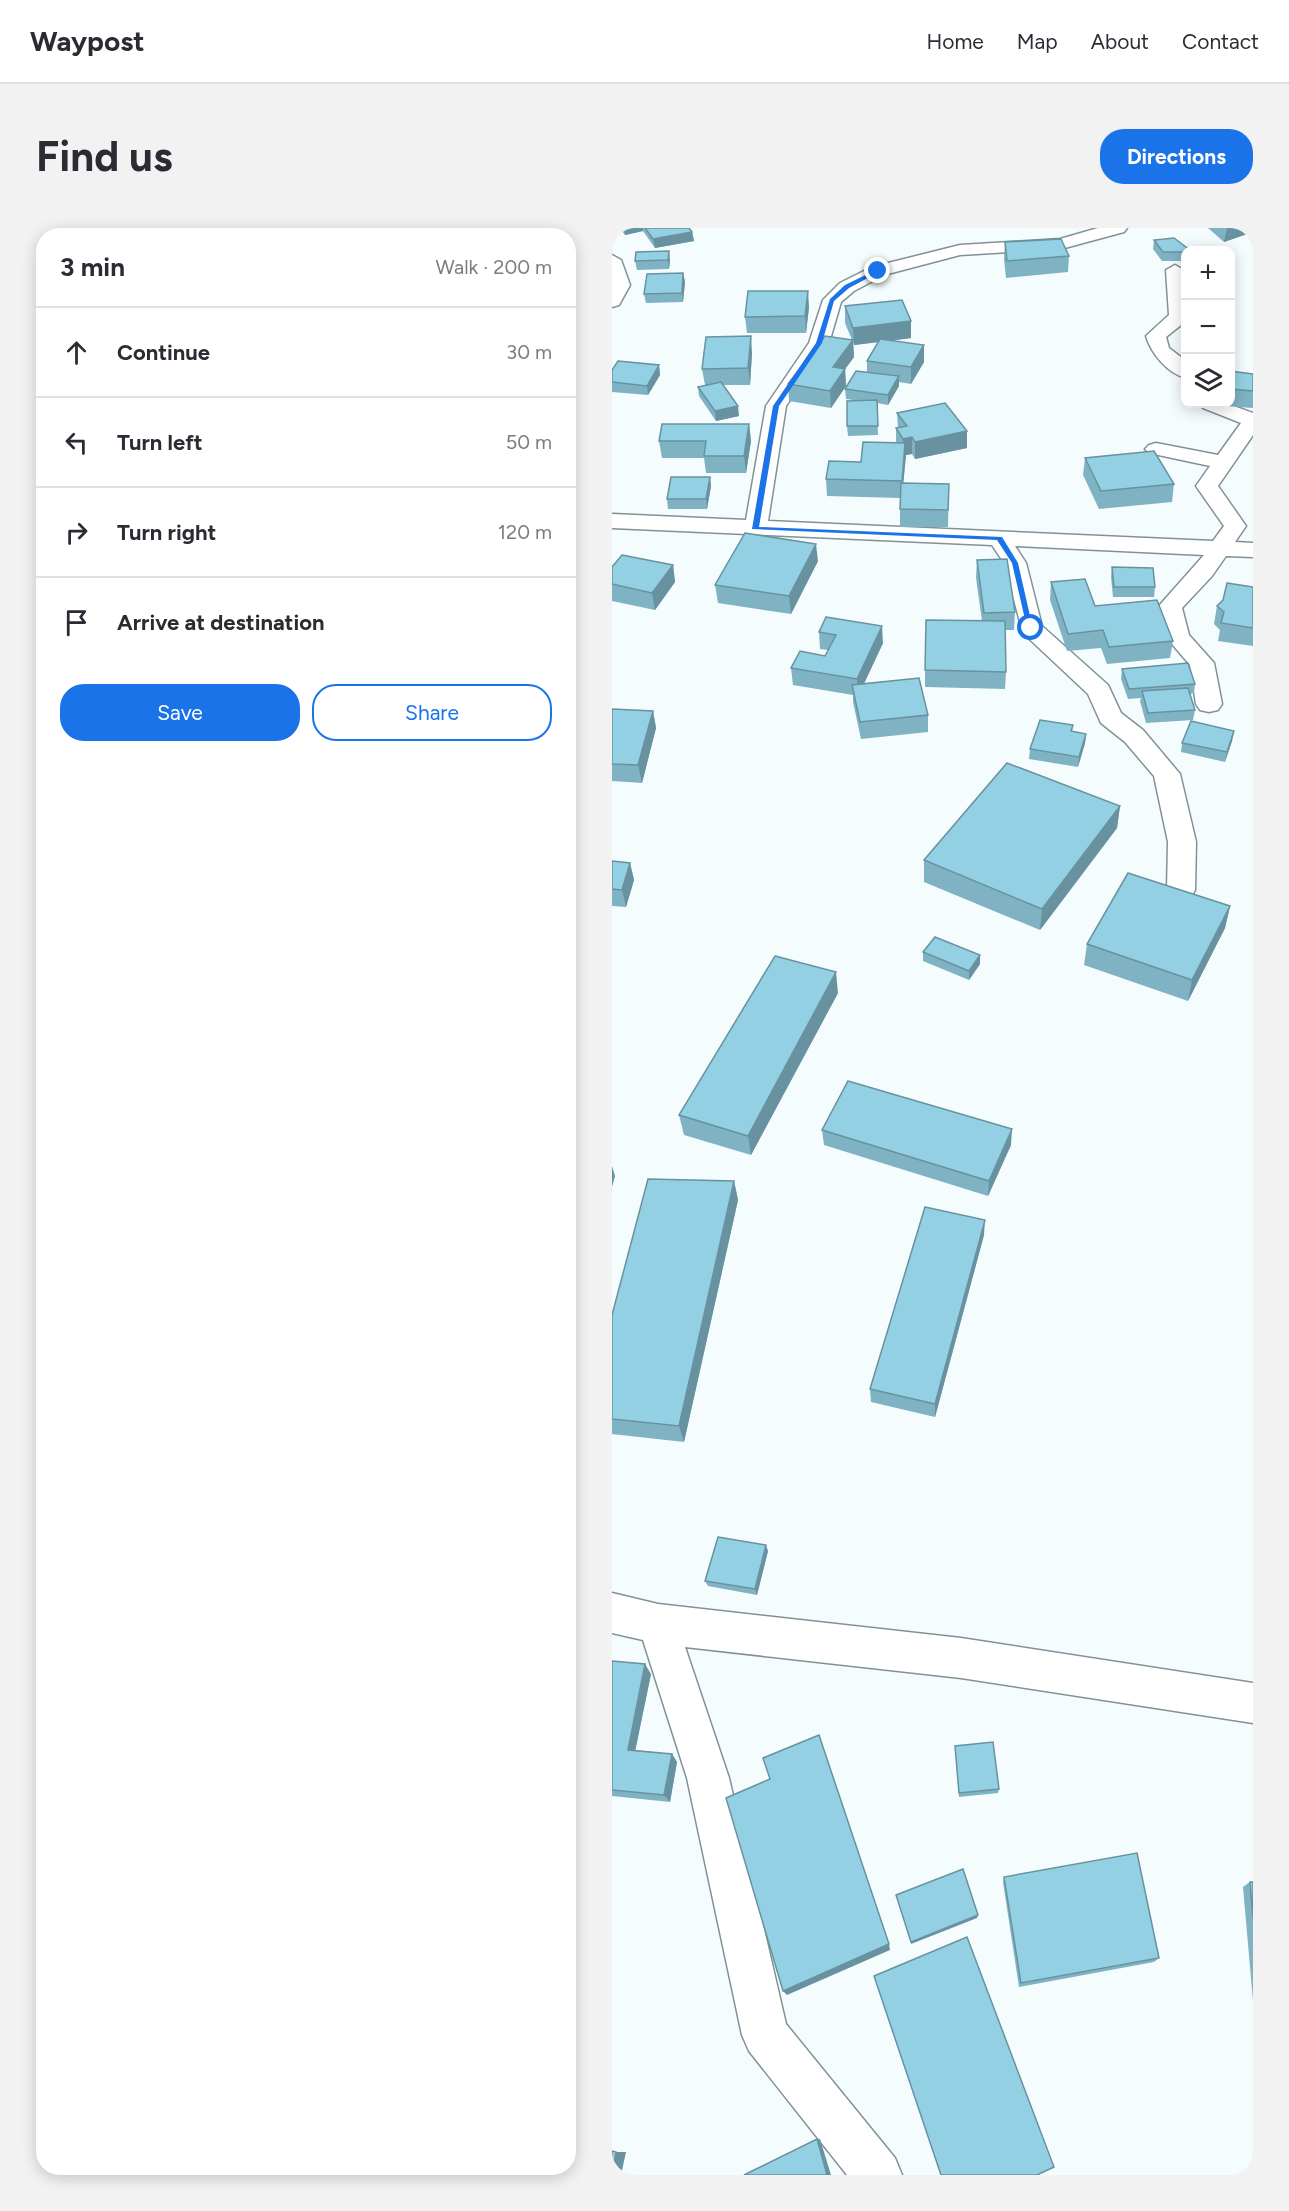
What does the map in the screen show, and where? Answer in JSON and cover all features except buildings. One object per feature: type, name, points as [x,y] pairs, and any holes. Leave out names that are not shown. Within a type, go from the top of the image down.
[{"type":"street","points":[[756,529],[776,406],[819,343],[832,300],[847,286],[878,271],[960,250],[1061,244],[1118,228]]},
{"type":"street","points":[[612,260],[621,285],[612,301]]},
{"type":"street","points":[[1175,270],[1179,317],[1156,336],[1160,350],[1181,368]]},
{"type":"street","points":[[1209,704],[1202,663],[1178,637],[1170,608],[1204,571],[1235,526],[1207,486],[1253,420],[1221,408]]},
{"type":"street","points":[[1156,449],[1222,462]]},
{"type":"street","points":[[612,521],[1253,550]]},
{"type":"street","points":[[999,538],[1015,563],[1031,628],[1099,691],[1110,717],[1134,736],[1167,774],[1182,842],[1181,890]]},
{"type":"street","points":[[612,1613],[658,1624],[961,1658],[1253,1703]]},
{"type":"street","points":[[658,1624],[708,1778],[765,2035],[878,2175]]},
{"type":"route","points":[[878,271],[847,286],[832,300],[819,343],[776,406],[756,529],[999,538],[1015,563],[1031,628]]}]
